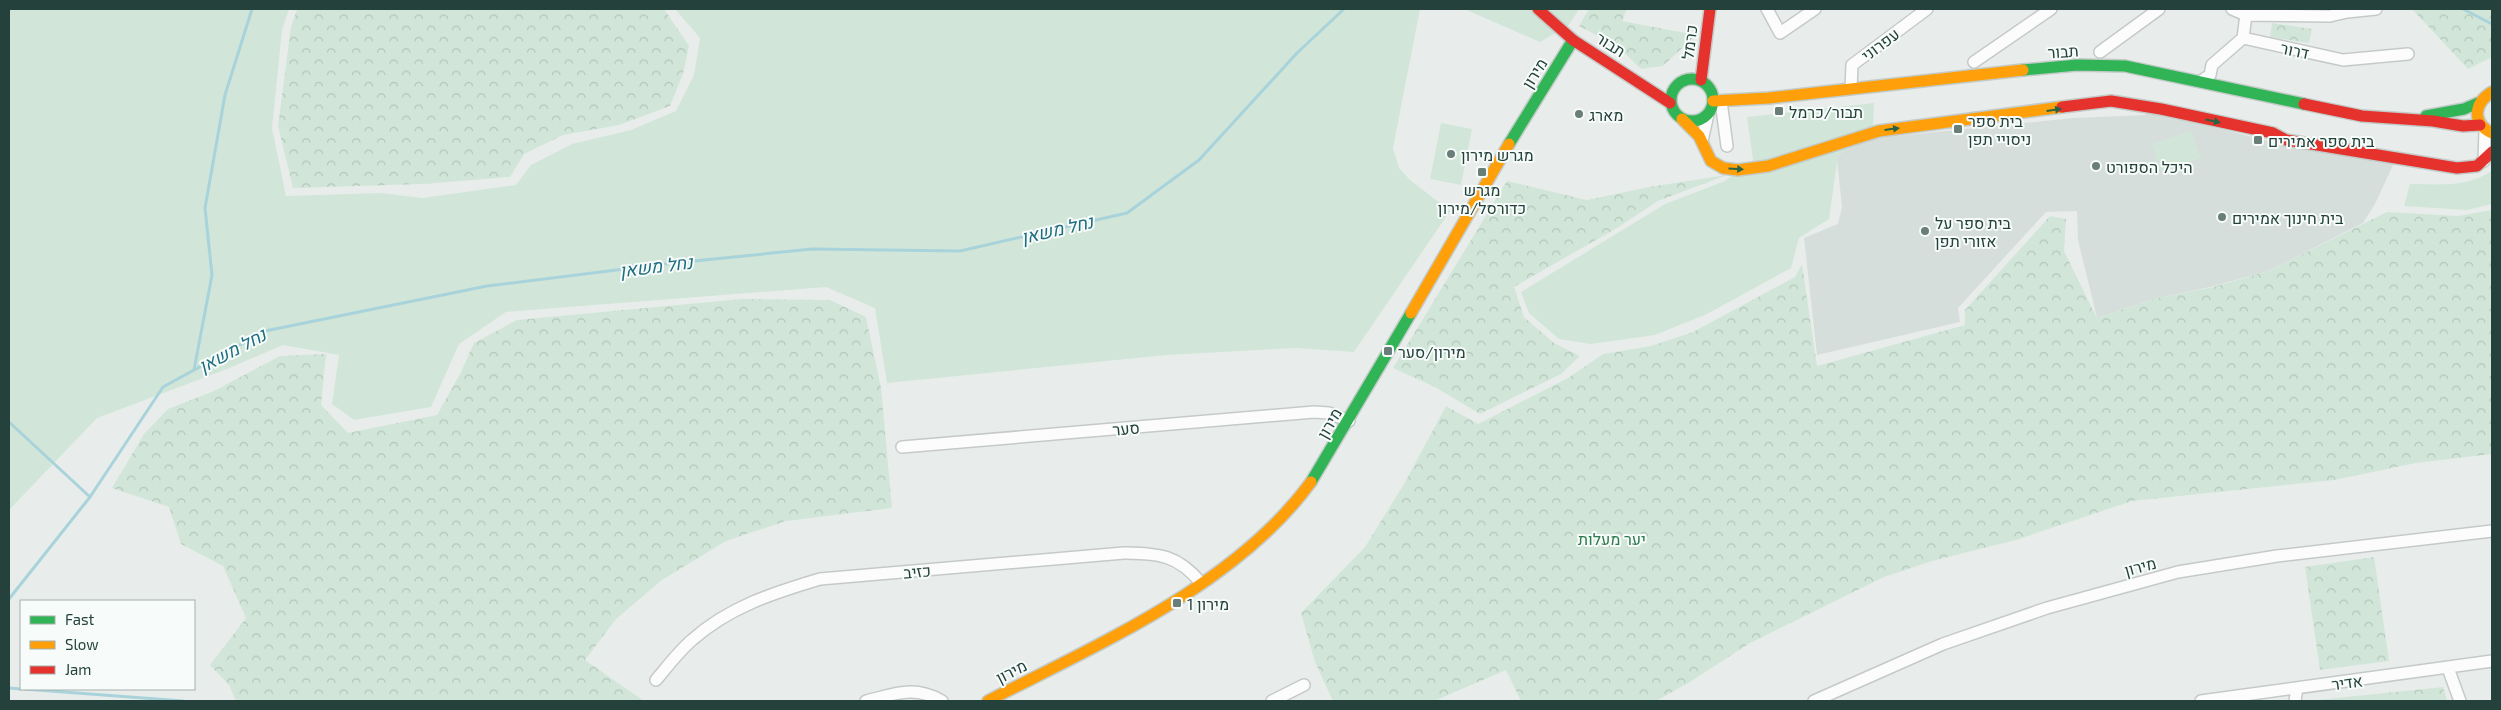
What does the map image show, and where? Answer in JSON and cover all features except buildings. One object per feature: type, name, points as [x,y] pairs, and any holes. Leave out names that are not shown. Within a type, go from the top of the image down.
[{"type":"street","name":"תבור","points":[[1538,9],[1573,40],[1670,103]]},
{"type":"street","name":"כרמל","points":[[1701,80],[1710,9]]},
{"type":"street","points":[[1767,9],[1780,33],[1815,9]]},
{"type":"street","name":"עפרוני","points":[[1850,88],[1852,65],[1927,9]]},
{"type":"street","points":[[1974,62],[2051,9]]},
{"type":"street","points":[[2100,52],[2159,9]]},
{"type":"street","points":[[2232,9],[2246,15],[2330,16],[2376,9]]},
{"type":"street","points":[[2201,81],[2210,75],[2212,65],[2242,38],[2246,15]]},
{"type":"street","name":"דרור","points":[[2242,38],[2343,60],[2408,54]]},
{"type":"street","name":"מירון","points":[[988,701],[1140,622],[1201,583],[1262,537],[1296,503],[1321,469],[1515,134],[1573,40]]},
{"type":"street","name":"תבור","points":[[1717,101],[1769,98],[2077,65],[2124,66],[2362,116],[2413,119],[2486,130]]},
{"type":"street","points":[[1727,146],[1717,101],[1710,89],[1701,80],[1688,79],[1676,85],[1670,96],[1670,103],[1676,115],[1702,141],[1711,161],[1721,167],[1750,169],[1879,131],[2111,101],[2161,109],[2273,133],[2286,140],[2471,170],[2484,161],[2492,152]]},
{"type":"street","name":"תבור","points":[[2413,119],[2464,109],[2478,103],[2484,96],[2492,92]]},
{"type":"street","points":[[1702,141],[1708,114],[1717,101]]},
{"type":"street","points":[[2478,103],[2476,114],[2486,130],[2484,161]]},
{"type":"street","points":[[1682,119],[1696,121],[1708,114]]},
{"type":"street","name":"סער","points":[[902,447],[1314,412],[1329,413],[1348,421]]},
{"type":"street","name":"מירון","points":[[1814,701],[1943,644],[2047,608],[2178,572],[2277,556],[2492,531]]},
{"type":"street","name":"כזיב","points":[[656,680],[691,640],[732,611],[772,593],[820,579],[1124,554],[1156,554],[1176,560],[1188,568],[1201,583]]},
{"type":"street","name":"אדיר","points":[[2201,701],[2492,661]]},
{"type":"street","points":[[2448,668],[2460,701]]},
{"type":"street","points":[[1272,701],[1304,685]]},
{"type":"street","points":[[2295,701],[2297,688]]},
{"type":"street","points":[[866,701],[910,690],[928,693],[942,701]]},
{"type":"shaded area","points":[[2148,111],[2301,149],[2394,163],[2375,204],[2363,223],[2268,271],[2210,287],[2154,299],[2097,318],[2078,240],[2077,211],[2046,212],[1958,308],[1960,322],[1817,355],[1804,238],[1838,224],[1842,207],[1836,150],[1876,138],[2073,118],[2145,115]]},
{"type":"green space","points":[[9,9],[289,9],[282,30],[272,128],[286,196],[381,193],[422,198],[516,185],[531,165],[572,144],[631,130],[676,111],[694,75],[700,38],[675,9],[1420,9],[1393,148],[1399,168],[1410,180],[1450,211],[1354,352],[1297,348],[1167,355],[887,383],[875,308],[826,287],[506,312],[459,344],[431,407],[354,420],[332,404],[339,355],[283,345],[227,369],[97,418],[9,510]]},
{"type":"green space","points":[[297,9],[664,9],[689,46],[683,74],[670,106],[619,125],[563,135],[524,154],[510,177],[423,184],[293,188],[278,126],[291,27]]},
{"type":"green space","points":[[1464,9],[1579,9],[1569,25],[1540,42]]},
{"type":"green space","points":[[1589,9],[1627,9],[1622,21],[1696,35],[1663,66],[1641,69],[1613,42],[1615,36],[1611,43],[1579,26]]},
{"type":"green space","points":[[2412,9],[2492,9],[2492,57],[2468,69]]},
{"type":"green space","points":[[2272,23],[2312,29],[2309,43],[2270,37]]},
{"type":"green space","points":[[1874,103],[1873,131],[1838,156],[1829,219],[1799,238],[1791,268],[1707,314],[1655,335],[1591,344],[1559,339],[1529,313],[1521,292],[1665,204],[1725,181],[1753,160],[1747,117]]},
{"type":"green space","name":"מגרש מירון","points":[[1441,123],[1472,129],[1461,185],[1430,179]]},
{"type":"green space","points":[[2191,131],[2201,158],[2161,171],[2152,144]]},
{"type":"green space","points":[[2492,171],[2492,204],[2467,210],[2404,206],[2410,184],[2462,183]]},
{"type":"green space","points":[[1727,175],[1658,201],[1617,228],[1514,287],[1524,317],[1554,343],[1580,356],[1561,374],[1480,414],[1435,387],[1393,368],[1507,181],[1587,200],[1649,187]]},
{"type":"green space","name":"יער מעלות","points":[[2492,210],[2492,454],[2416,463],[2334,480],[2132,501],[2016,540],[1932,561],[1884,577],[1750,643],[1690,682],[1656,701],[1521,701],[1506,670],[1434,701],[1333,701],[1315,662],[1301,613],[1365,547],[1404,484],[1446,406],[1478,424],[1568,378],[1603,354],[1651,346],[1693,332],[1795,277],[1802,264],[1817,366],[1965,325],[1965,310],[2050,216],[2066,219],[2064,251],[2097,318],[2154,299],[2213,287],[2268,271],[2387,212],[2458,216]]},
{"type":"green space","points":[[742,299],[830,300],[866,317],[881,388],[892,508],[786,521],[726,541],[662,580],[616,619],[585,660],[644,701],[236,701],[229,685],[210,665],[246,618],[223,566],[181,544],[169,507],[112,488],[144,434],[168,409],[214,391],[280,356],[326,354],[321,405],[348,433],[437,415],[460,374],[474,343],[517,320]]},
{"type":"green space","points":[[2374,557],[2389,661],[2320,670],[2305,567]]},
{"type":"green space","points":[[2443,687],[2447,701],[2308,701]]},
{"type":"waterway","points":[[194,370],[212,275],[205,208],[225,95],[252,9]]},
{"type":"waterway","name":"נחל משאן","points":[[9,599],[90,497],[163,387],[265,331],[487,286],[665,264],[812,249],[960,251],[1127,213],[1199,160],[1297,53],[1344,9]]},
{"type":"waterway","points":[[2463,9],[2492,24]]},
{"type":"waterway","points":[[9,422],[90,497]]},
{"type":"waterway","points":[[9,688],[20,689]]},
{"type":"waterway","points":[[37,690],[183,701]]},
{"type":"traffic: fast","points":[[1509,144],[1573,40]]},
{"type":"traffic: fast","points":[[2023,70],[2077,65],[2125,66],[2304,104]]},
{"type":"traffic: fast","points":[[1696,79],[1704,82],[1710,88],[1713,100],[1710,112],[1704,118],[1688,121],[1680,118],[1674,112],[1671,96],[1674,88],[1680,82],[1696,79]]},
{"type":"traffic: fast","points":[[2426,116],[2464,109],[2478,103]]},
{"type":"traffic: fast","points":[[1311,482],[1411,313]]},
{"type":"traffic: slow","points":[[1713,101],[1769,98],[2023,70]]},
{"type":"traffic: slow","points":[[2492,92],[2481,102],[2477,113],[2481,124],[2492,133]]},
{"type":"traffic: slow","points":[[1682,119],[1699,136],[1711,161],[1723,168],[1738,170],[1768,166],[1879,131],[2062,107]]},
{"type":"traffic: slow","points":[[1411,313],[1509,144]]},
{"type":"traffic: slow","points":[[988,701],[1119,634],[1205,582],[1244,552],[1280,519],[1311,482]]},
{"type":"traffic: jam","points":[[1538,9],[1573,40],[1670,103]]},
{"type":"traffic: jam","points":[[1701,80],[1710,9]]},
{"type":"traffic: jam","points":[[2062,107],[2111,101],[2161,109],[2273,133],[2286,140],[2457,168],[2477,166],[2492,152]]},
{"type":"traffic: jam","points":[[2304,104],[2362,116],[2433,121],[2463,126],[2480,125]]},
{"type":"place","name":"תבור/כרמל","points":[[1779,111]]},
{"type":"place","name":"מארג","points":[[1579,114]]},
{"type":"place","name":"בית ספר ניסויי תפן","points":[[1958,129]]},
{"type":"place","name":"בית ספר אמירים","points":[[2258,140]]},
{"type":"place","name":"מגרש מירון","points":[[1451,154]]},
{"type":"place","name":"היכל הספורט","points":[[2096,166]]},
{"type":"place","name":"מגרש כדורסל/מירון","points":[[1482,172]]},
{"type":"place","name":"בית חינוך אמירים","points":[[2222,217]]},
{"type":"place","name":"בית ספר על אזורי תפן","points":[[1925,231]]},
{"type":"place","name":"מירון/סער","points":[[1388,351]]},
{"type":"place","name":"מירון 1","points":[[1177,603]]}]
